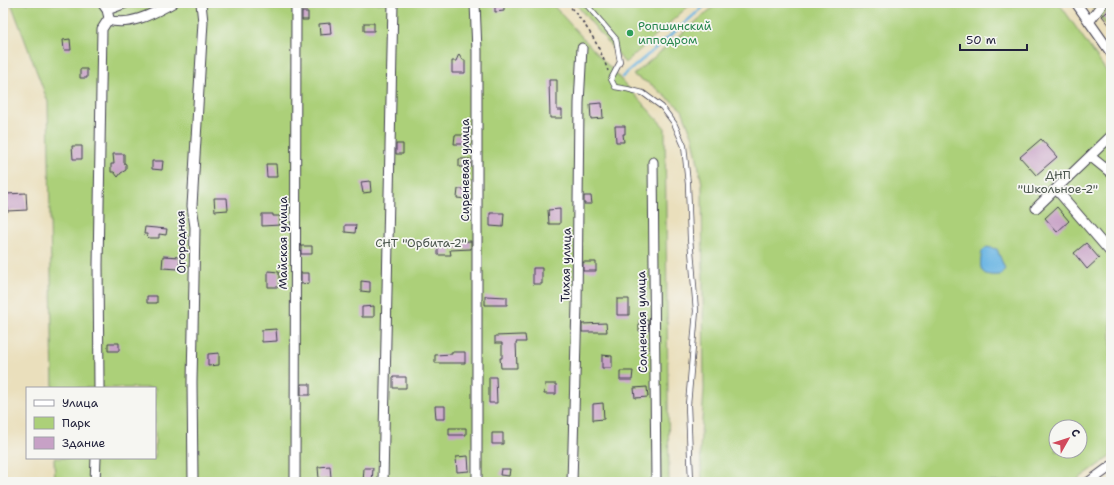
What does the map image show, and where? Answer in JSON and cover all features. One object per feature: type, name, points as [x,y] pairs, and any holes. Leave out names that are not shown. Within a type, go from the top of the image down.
[{"type":"street","points":[[99,387],[98,265],[102,29],[109,18],[105,6],[126,3]]},
{"type":"street","points":[[108,20],[116,22],[147,16],[173,3]]},
{"type":"street","name":"Огородная","points":[[193,482],[192,382],[195,227],[192,206],[203,22],[201,3]]},
{"type":"street","name":"Майская улица","points":[[295,482],[296,3]]},
{"type":"street","points":[[383,482],[393,3]]},
{"type":"street","name":"Сиреневая улица","points":[[475,3],[477,51],[477,482]]},
{"type":"street","points":[[1076,3],[1111,53]]},
{"type":"street","points":[[1089,22],[1103,3]]},
{"type":"street","name":"Тихая улица","points":[[572,482],[577,305],[579,103],[582,48]]},
{"type":"street","points":[[1036,208],[1111,136]]},
{"type":"street","points":[[1090,156],[1111,173]]},
{"type":"street","name":"Солнечная улица","points":[[653,162],[656,482]]},
{"type":"street","points":[[1056,189],[1111,253]]},
{"type":"street","points":[[95,482],[96,459]]},
{"type":"street","points":[[1089,482],[1111,466]]},
{"type":"lane","points":[[585,3],[616,39],[620,62],[611,79],[615,87],[627,88],[643,93],[662,107],[674,122],[684,146],[688,184],[690,238],[696,311],[688,405],[691,482]]},
{"type":"path","points":[[567,3],[584,23],[600,49],[611,79]]},
{"type":"green space","name":"СНТ \"Орбита-2\"","points":[[11,3],[551,3],[665,128],[669,482],[55,482],[54,459],[156,459],[156,387],[53,387],[48,102]]},
{"type":"green space","name":"Ропшинский ипподром","points":[[575,3],[692,3],[625,63]]},
{"type":"green space","name":"ДНП \"Школьное-2\"","points":[[718,3],[1059,3],[1107,72],[1111,83],[1111,456],[1074,482],[702,482],[700,450],[704,389],[702,184],[693,138],[682,110],[652,85],[633,75]]},
{"type":"green space","points":[[1089,3],[1111,3],[1111,32]]},
{"type":"water","points":[[987,247],[997,249],[1005,269],[1000,275],[988,275],[982,270],[982,251]]},
{"type":"building","points":[[495,3],[504,3],[504,11],[495,12]]},
{"type":"building","points":[[1111,9],[1111,27],[1102,16]]},
{"type":"building","points":[[302,12],[308,12],[308,20],[302,20]]},
{"type":"building","points":[[330,23],[331,34],[320,35],[319,24]]},
{"type":"building","points":[[364,23],[374,23],[374,31],[364,31]]},
{"type":"building","points":[[70,39],[71,50],[64,50],[63,40]]},
{"type":"building","points":[[459,54],[463,60],[465,60],[465,73],[452,73],[452,61],[456,61]]},
{"type":"building","points":[[80,69],[87,69],[87,78],[80,78]]},
{"type":"building","points":[[549,80],[557,80],[557,110],[562,110],[562,118],[550,118]]},
{"type":"building","points":[[602,103],[603,118],[591,119],[590,104]]},
{"type":"building","points":[[615,126],[625,126],[625,134],[623,134],[624,142],[616,142]]},
{"type":"building","points":[[455,135],[466,135],[466,144],[454,144]]},
{"type":"building","points":[[1041,139],[1057,157],[1036,175],[1020,157]]},
{"type":"building","points":[[396,144],[403,144],[403,154],[396,154]]},
{"type":"building","points":[[72,146],[82,146],[82,159],[73,159]]},
{"type":"building","points":[[113,154],[124,154],[126,170],[118,177],[114,172],[111,172],[111,164],[114,164]]},
{"type":"building","points":[[459,159],[470,159],[470,167],[459,167]]},
{"type":"building","points":[[152,161],[163,161],[162,170],[152,169]]},
{"type":"building","points":[[266,164],[276,164],[277,177],[267,177]]},
{"type":"building","points":[[370,181],[371,192],[363,193],[361,182]]},
{"type":"building","points":[[458,189],[466,189],[466,199],[457,198]]},
{"type":"building","points":[[26,193],[27,210],[7,211],[6,194]]},
{"type":"building","points":[[584,196],[591,196],[592,204],[584,204]]},
{"type":"building","points":[[214,198],[227,198],[228,210],[215,211]]},
{"type":"building","points":[[1057,207],[1069,221],[1057,232],[1045,218]]},
{"type":"building","points":[[560,209],[560,224],[549,224],[548,210]]},
{"type":"building","points":[[490,213],[504,213],[503,227],[490,226]]},
{"type":"building","points":[[262,214],[273,214],[273,216],[280,216],[280,225],[262,226]]},
{"type":"building","points":[[345,225],[356,225],[355,233],[345,232]]},
{"type":"building","points":[[145,227],[167,229],[166,235],[159,234],[159,238],[149,238],[147,234],[144,234]]},
{"type":"building","points":[[471,241],[471,249],[450,250],[451,255],[438,255],[438,243]]},
{"type":"building","points":[[1086,243],[1099,258],[1087,269],[1074,253]]},
{"type":"building","points":[[301,246],[312,246],[312,254],[301,254]]},
{"type":"building","points":[[163,256],[180,257],[179,269],[162,268]]},
{"type":"building","points":[[583,262],[596,262],[596,271],[583,271]]},
{"type":"building","points":[[533,268],[542,268],[542,284],[533,284]]},
{"type":"building","points":[[268,271],[279,272],[279,287],[268,287]]},
{"type":"building","points":[[301,273],[309,273],[309,283],[301,284]]},
{"type":"building","points":[[361,281],[370,282],[370,292],[361,291]]},
{"type":"building","points":[[147,296],[157,296],[157,303],[147,303]]},
{"type":"building","points":[[485,296],[507,297],[507,305],[485,305]]},
{"type":"building","points":[[617,299],[629,299],[629,315],[617,315]]},
{"type":"building","points":[[374,306],[374,317],[362,317],[362,307]]},
{"type":"building","points":[[639,320],[648,320],[649,330],[639,331]]},
{"type":"building","points":[[606,323],[607,332],[582,332],[582,324]]},
{"type":"building","points":[[276,329],[277,341],[262,342],[262,330]]},
{"type":"building","points":[[525,335],[526,342],[516,342],[517,368],[501,368],[500,358],[502,358],[502,343],[495,343],[495,336]]},
{"type":"building","points":[[108,343],[119,343],[119,351],[108,351]]},
{"type":"building","points":[[452,352],[465,352],[465,363],[435,363],[435,355],[452,354]]},
{"type":"building","points":[[219,353],[219,365],[208,366],[208,354]]},
{"type":"building","points":[[602,355],[612,356],[612,368],[602,368]]},
{"type":"building","points":[[620,371],[633,371],[632,380],[620,380]]},
{"type":"building","points":[[393,377],[406,377],[406,388],[393,388]]},
{"type":"building","points":[[489,377],[496,377],[497,403],[489,403]]},
{"type":"building","points":[[301,384],[310,384],[310,395],[301,395]]},
{"type":"building","points":[[545,384],[556,384],[556,394],[544,394]]},
{"type":"building","points":[[647,387],[648,397],[635,398],[634,388]]},
{"type":"building","points":[[603,403],[604,419],[593,420],[593,404]]},
{"type":"building","points":[[435,406],[445,406],[445,419],[436,419]]},
{"type":"building","points":[[449,428],[466,428],[466,435],[449,435]]},
{"type":"building","points":[[492,433],[503,433],[503,444],[492,444]]},
{"type":"building","points":[[468,456],[469,471],[457,472],[456,457]]},
{"type":"building","points":[[330,466],[331,478],[319,479],[318,467]]},
{"type":"building","points":[[364,468],[373,468],[372,482],[363,482]]},
{"type":"building","points":[[501,469],[510,469],[509,476],[500,475]]},
{"type":"waterway","points":[[622,77],[708,3]]},
{"type":"place","name":"Ропшинский ипподром","points":[[630,33]]}]
